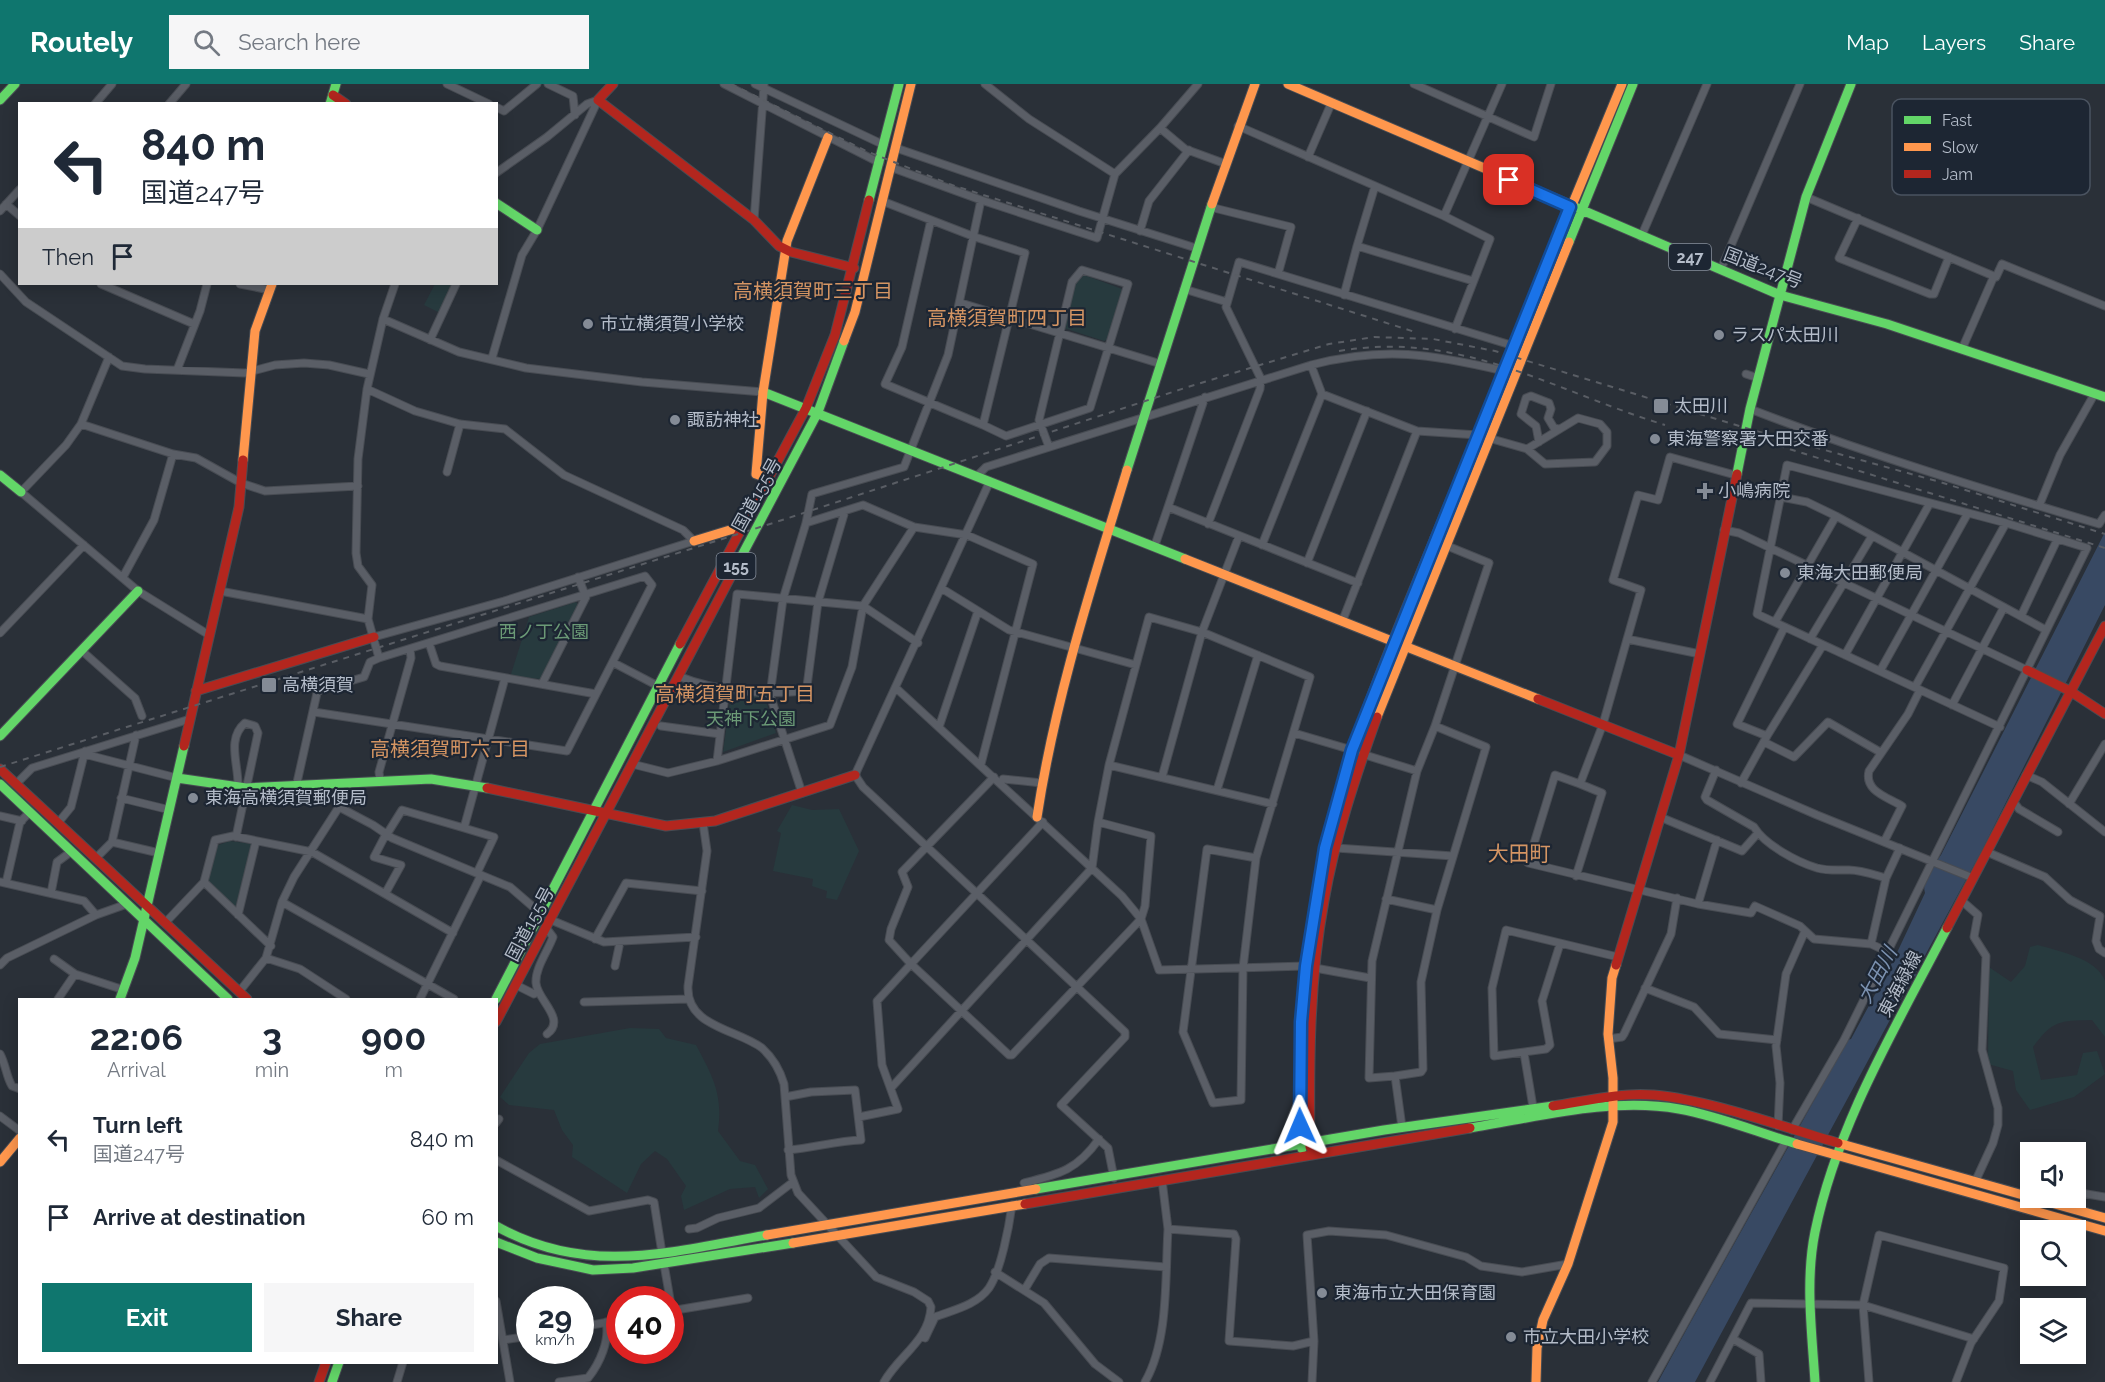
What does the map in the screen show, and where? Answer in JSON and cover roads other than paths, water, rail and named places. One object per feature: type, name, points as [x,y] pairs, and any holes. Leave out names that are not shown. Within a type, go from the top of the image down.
[{"type":"main road","points":[[0,100],[15,84]]},
{"type":"main road","points":[[332,99],[336,84]]},
{"type":"main road","points":[[613,84],[598,100],[754,220],[785,249],[854,268]]},
{"type":"main road","name":"国道155号","points":[[498,1018],[818,412],[855,312],[911,84]]},
{"type":"main road","points":[[1040,820],[1042,783],[1072,648],[1196,248],[1255,84]]},
{"type":"main road","name":"国道247号","points":[[1288,84],[1570,207],[1780,295],[1962,349],[2100,395]]},
{"type":"main road","points":[[1308,1155],[1300,1033],[1325,848],[1352,750],[1394,641],[1622,84]]},
{"type":"main road","points":[[1310,967],[1336,849],[1362,754],[1633,84]]},
{"type":"main road","points":[[1536,1382],[1537,1348],[1543,1320],[1568,1264],[1613,1122],[1615,1101],[1608,1039],[1612,978],[1679,755],[1750,409],[1806,197],[1851,84]]},
{"type":"main road","name":"国道155号","points":[[497,998],[658,686],[806,408],[835,335],[854,268],[898,85]]},
{"type":"main road","points":[[770,479],[756,474],[763,392],[785,249],[828,137]]},
{"type":"main road","points":[[498,204],[537,230]]},
{"type":"main road","points":[[122,994],[135,958],[220,591],[242,483],[255,331],[271,287]]},
{"type":"main road","points":[[763,392],[1110,527],[1679,755]]},
{"type":"main road","points":[[0,475],[21,492]]},
{"type":"main road","points":[[694,541],[743,526]]},
{"type":"main road","points":[[0,736],[138,591]]},
{"type":"main road","name":"東海緑線","points":[[1815,1382],[1809,1302],[1815,1233],[1836,1156],[1884,1049],[1962,901],[1971,877],[1987,852],[2068,690],[2105,626]]},
{"type":"main road","points":[[196,691],[374,638]]},
{"type":"main road","points":[[2030,670],[2068,690],[2105,714]]},
{"type":"main road","points":[[0,769],[243,995]]},
{"type":"main road","points":[[177,778],[242,788],[431,779],[666,826],[703,823],[855,775]]},
{"type":"main road","points":[[0,784],[227,998]]},
{"type":"main road","points":[[498,1243],[537,1258],[584,1269],[615,1269],[664,1264],[839,1236],[1655,1095],[1707,1106],[2105,1218]]},
{"type":"main road","points":[[498,1228],[522,1241],[548,1250],[603,1259],[662,1253],[1114,1178],[1402,1127],[1533,1107],[1615,1101],[1679,1109],[1836,1156],[2105,1231]]},
{"type":"main road","points":[[0,1162],[18,1140]]},
{"type":"main road","points":[[319,1382],[325,1364]]},
{"type":"main road","points":[[332,1382],[338,1364]]},
{"type":"street","points":[[98,102],[112,84]]},
{"type":"street","points":[[170,102],[186,84]]},
{"type":"street","points":[[447,84],[485,102]]},
{"type":"street","points":[[498,108],[504,111],[537,84]]},
{"type":"street","points":[[548,84],[573,96],[575,115]]},
{"type":"street","points":[[724,84],[880,164]]},
{"type":"street","points":[[755,84],[764,86],[884,145]]},
{"type":"street","points":[[985,84],[1029,119],[1115,174]]},
{"type":"street","points":[[890,167],[981,201],[1097,238],[1115,174],[1160,128],[1198,84]]},
{"type":"street","points":[[1414,84],[1534,137],[1551,84]]},
{"type":"street","points":[[1641,237],[1707,84]]},
{"type":"street","points":[[1721,269],[1800,84]]},
{"type":"street","points":[[1444,216],[1490,117],[1500,85]]},
{"type":"street","points":[[754,220],[764,86]]},
{"type":"street","points":[[498,172],[598,100]]},
{"type":"street","points":[[492,358],[522,255],[537,230],[598,100]]},
{"type":"street","points":[[1308,157],[1331,104]]},
{"type":"street","points":[[1239,126],[1444,216],[1490,239],[1455,329]]},
{"type":"street","points":[[1160,128],[1189,150],[1226,164]]},
{"type":"street","points":[[896,148],[1196,248]]},
{"type":"street","points":[[1140,231],[1149,201],[1189,150]]},
{"type":"street","points":[[1344,295],[1375,186]]},
{"type":"street","points":[[0,211],[18,191]]},
{"type":"street","points":[[1806,197],[1994,276]]},
{"type":"street","points":[[881,201],[975,237],[1025,253],[983,425]]},
{"type":"street","points":[[802,793],[770,695],[783,598],[806,523],[812,494],[904,467],[948,355],[961,303],[981,201]]},
{"type":"street","points":[[6,204],[18,214]]},
{"type":"street","points":[[1210,207],[1292,226],[1278,274]]},
{"type":"street","points":[[1858,218],[1839,258],[1934,294],[1949,257]]},
{"type":"street","points":[[931,220],[902,347],[885,384],[1006,436],[1040,424],[1090,408],[1128,284],[1082,270],[1072,282],[1039,420],[1040,424],[1048,447]]},
{"type":"street","points":[[1357,246],[1473,281]]},
{"type":"street","points":[[1208,524],[1260,389],[1261,379],[1226,307],[1239,262],[1514,346]]},
{"type":"street","points":[[1962,349],[1994,276],[2002,264],[2105,306]]},
{"type":"street","points":[[0,274],[26,302],[122,366]]},
{"type":"street","points":[[103,285],[194,324]]},
{"type":"street","points":[[177,370],[207,285]]},
{"type":"street","points":[[250,285],[271,287]]},
{"type":"street","points":[[380,658],[368,619],[372,585],[358,566],[356,553],[358,459],[369,374],[395,285]]},
{"type":"street","points":[[430,340],[456,285]]},
{"type":"street","points":[[1184,289],[1227,302]]},
{"type":"street","points":[[961,303],[1010,316],[1161,364]]},
{"type":"street","points":[[383,319],[459,352],[492,358],[526,368],[577,376],[763,392]]},
{"type":"street","points":[[977,476],[986,467],[1261,379],[1347,356],[1387,352],[1425,354],[1504,371]]},
{"type":"street","points":[[109,357],[81,424],[66,445],[21,492],[138,591],[209,635]]},
{"type":"street","points":[[104,367],[251,371],[275,365],[304,363],[329,365],[369,374]]},
{"type":"street","points":[[1262,545],[1322,394],[1311,365]]},
{"type":"street","points":[[1746,374],[1758,378]]},
{"type":"street","points":[[367,389],[415,411],[460,424],[505,429],[564,475],[683,530],[694,541],[374,638]]},
{"type":"street","points":[[1322,394],[1417,431],[1478,435],[1527,449],[1545,464],[1595,462],[1607,446],[1607,432],[1600,424],[1578,418],[1527,449]]},
{"type":"street","points":[[2039,506],[2060,455],[2100,395]]},
{"type":"street","points":[[1535,425],[1548,418],[1551,409],[1549,404],[1531,396],[1527,399],[1521,414],[1535,425],[1539,434],[1539,442]]},
{"type":"street","points":[[1155,545],[1205,397]]},
{"type":"street","points":[[1750,409],[1843,445],[2099,524],[2105,515]]},
{"type":"street","points":[[1307,563],[1367,411]]},
{"type":"street","points":[[1548,418],[1554,428],[1559,429]]},
{"type":"street","points":[[81,424],[173,454],[196,458],[242,483],[265,491],[358,486]]},
{"type":"street","points":[[447,472],[460,424]]},
{"type":"street","points":[[1342,621],[1417,431]]},
{"type":"street","points":[[123,577],[154,520],[173,454]]},
{"type":"street","points":[[1580,784],[1603,724],[1641,590],[1613,580],[1638,495],[1658,500],[1670,457],[1735,475]]},
{"type":"street","points":[[1794,1130],[1844,1040],[1886,951],[2030,670],[2046,630],[2087,548],[2006,523],[1787,465],[1757,614],[2000,727]]},
{"type":"street","points":[[990,482],[918,643],[855,775],[863,787],[1125,1032],[1125,1037],[1061,1105],[1108,1148],[1114,1178]]},
{"type":"street","points":[[1781,497],[1807,502],[1836,516],[2046,630]]},
{"type":"street","points":[[1845,655],[1930,503]]},
{"type":"street","points":[[806,523],[863,505],[914,527],[967,535],[1034,564],[981,764]]},
{"type":"street","points":[[1168,507],[1358,583]]},
{"type":"street","points":[[678,676],[725,688],[770,695],[804,691],[807,686],[818,602],[845,511]]},
{"type":"street","points":[[1880,671],[1913,616],[1968,513]]},
{"type":"street","points":[[1775,622],[1836,516]]},
{"type":"street","points":[[1884,842],[1902,806],[1872,788],[1868,782],[1869,771],[1908,714],[1947,631],[2006,523]]},
{"type":"street","points":[[632,764],[668,773],[717,761],[833,722],[852,667],[863,606],[914,527]]},
{"type":"street","points":[[1724,530],[1739,533],[2030,670]]},
{"type":"street","points":[[1162,777],[1202,632],[1239,536]]},
{"type":"street","points":[[1810,639],[1872,536]]},
{"type":"street","points":[[2021,616],[2057,540]]},
{"type":"street","points":[[0,633],[84,545]]},
{"type":"street","points":[[1435,726],[1486,747],[1437,910],[1421,982],[1423,1070],[1395,1076],[1369,1078],[1370,978],[1386,899],[1417,771],[1435,726],[1489,563],[1445,546]]},
{"type":"street","points":[[296,787],[314,712],[320,690],[364,676],[370,662],[380,658],[645,576],[652,585],[567,751],[314,712]]},
{"type":"street","points":[[542,684],[586,597],[578,577]]},
{"type":"street","points":[[941,588],[1017,633],[1136,665]]},
{"type":"street","points":[[220,591],[368,619]]},
{"type":"street","points":[[717,761],[737,594],[863,606],[918,643]]},
{"type":"street","points":[[1952,705],[2004,607]]},
{"type":"street","points":[[939,727],[978,611]]},
{"type":"street","points":[[891,1088],[1092,868],[1109,765],[1149,616],[1202,632],[1310,677],[1256,858],[1243,968],[1241,1100],[1213,1103],[1183,1032],[1207,849],[1256,858]]},
{"type":"street","points":[[1784,627],[1737,724],[1794,756],[1828,722],[1880,752]]},
{"type":"street","points":[[1627,639],[1700,654]]},
{"type":"street","points":[[429,643],[436,664],[440,666],[596,694]]},
{"type":"street","points":[[1741,783],[1765,739],[1823,645]]},
{"type":"street","points":[[380,780],[379,772],[411,658],[410,649]]},
{"type":"street","points":[[81,650],[135,698],[142,716]]},
{"type":"street","points":[[1217,789],[1258,655]]},
{"type":"street","points":[[614,663],[658,686]]},
{"type":"street","points":[[464,828],[506,678]]},
{"type":"street","points":[[896,688],[1122,896],[1141,919],[1159,970],[1310,967],[1370,978]]},
{"type":"street","points":[[16,784],[32,768],[190,719]]},
{"type":"street","points":[[236,837],[242,788],[258,733],[255,726],[245,723],[237,730],[233,748],[242,788]]},
{"type":"street","points":[[661,726],[720,734]]},
{"type":"street","points":[[1294,733],[1352,750]]},
{"type":"street","points":[[96,858],[112,842],[136,735]]},
{"type":"street","points":[[2069,804],[2105,744]]},
{"type":"street","points":[[84,753],[177,778]]},
{"type":"street","points":[[58,823],[71,807],[84,753]]},
{"type":"street","points":[[1362,754],[1417,771]]},
{"type":"street","points":[[1679,755],[1741,783],[1971,877]]},
{"type":"street","points":[[1109,765],[1273,804]]},
{"type":"street","points":[[1716,770],[1705,797],[1754,827],[1758,833],[1782,851],[1816,868],[1836,871],[1851,870],[1886,878]]},
{"type":"street","points":[[1576,876],[1602,793],[1555,775],[1528,863],[1576,876],[1698,904],[1751,913],[1755,906],[1805,931],[1814,939],[1871,944],[1886,951]]},
{"type":"street","points":[[2026,775],[2042,782],[2105,832]]},
{"type":"street","points":[[994,777],[902,872],[908,887],[893,922],[889,940],[1011,1056],[1141,919],[1145,906],[1151,836],[1098,822]]},
{"type":"street","points":[[1003,779],[1042,783]]},
{"type":"street","points":[[243,995],[266,958],[282,902],[294,877],[339,807],[341,783]]},
{"type":"street","points":[[121,798],[170,810]]},
{"type":"street","points":[[2013,801],[2019,809],[2058,832]]},
{"type":"street","points":[[339,807],[386,834],[510,887],[540,912]]},
{"type":"street","points":[[385,894],[401,865],[374,857],[402,810],[494,837],[453,933],[421,998]]},
{"type":"street","points":[[30,812],[22,821],[3,882],[84,901],[96,915]]},
{"type":"street","points":[[0,816],[22,821]]},
{"type":"street","points":[[1660,817],[1742,851],[1758,833]]},
{"type":"street","points":[[859,1117],[898,1109],[882,1065],[878,1001],[1040,820]]},
{"type":"street","points":[[703,823],[707,847],[689,999],[699,1017],[755,1044],[768,1055],[781,1073],[785,1097],[788,1150],[793,1182],[798,1193],[876,1277],[908,1289],[928,1301],[931,1307],[930,1316],[918,1343],[897,1364],[884,1382]]},
{"type":"street","points":[[165,923],[204,882],[215,840],[236,837],[312,852],[453,933]]},
{"type":"street","points":[[1698,904],[1717,840]]},
{"type":"street","points":[[238,915],[256,841]]},
{"type":"street","points":[[112,842],[159,853]]},
{"type":"street","points":[[1871,944],[1886,878],[1900,848]]},
{"type":"street","points":[[1336,849],[1453,856]]},
{"type":"street","points":[[51,893],[57,862],[72,851]]},
{"type":"street","points":[[1987,852],[2045,877],[2070,900],[2100,916],[2096,941],[2104,950]]},
{"type":"street","points":[[204,882],[271,946]]},
{"type":"street","points":[[595,939],[626,883],[702,891]]},
{"type":"street","points":[[1608,1039],[1622,1037],[1671,934],[1677,898]]},
{"type":"street","points":[[1386,899],[1437,910]]},
{"type":"street","points":[[1962,901],[1978,915],[1974,938],[1986,956],[1982,1050],[1998,1108],[1998,1125],[1993,1143],[1975,1182]]},
{"type":"street","points":[[282,902],[452,998]]},
{"type":"street","points":[[0,965],[7,958],[96,915],[127,904]]},
{"type":"street","points":[[549,925],[595,939],[620,942],[696,937]]},
{"type":"street","points":[[547,1034],[552,1030],[554,1018],[537,992],[537,973],[553,937],[549,925]]},
{"type":"street","points":[[1560,944],[1542,1001],[1550,1045],[1548,1048],[1498,1058],[1493,1053],[1492,988],[1506,930],[1618,957]]},
{"type":"street","points":[[1778,1126],[1780,1083],[1777,1040],[1786,974],[1805,931]]},
{"type":"street","points":[[615,966],[620,942]]},
{"type":"street","points":[[266,958],[300,969],[344,998]]},
{"type":"street","points":[[54,959],[75,974],[122,994]]},
{"type":"street","points":[[59,998],[75,974]]},
{"type":"street","points":[[516,985],[534,994],[537,992]]},
{"type":"street","points":[[1645,988],[1694,1007],[1719,1034],[1777,1040]]},
{"type":"street","points":[[584,1002],[689,999]]},
{"type":"street","points":[[1524,1053],[1533,1107]]},
{"type":"street","points":[[0,1054],[6,1066],[8,1080],[12,1086],[18,1088]]},
{"type":"street","points":[[1395,1076],[1402,1127]]},
{"type":"street","points":[[785,1097],[811,1092],[855,1090],[861,1140],[834,1141],[808,1148],[788,1150]]},
{"type":"street","points":[[0,1116],[18,1130]]},
{"type":"street","points":[[1024,1183],[1069,1169],[1079,1163],[1099,1139]]},
{"type":"street","points":[[1652,1382],[1788,1141]]},
{"type":"street","points":[[498,1161],[589,1211],[654,1202],[662,1253]]},
{"type":"street","points":[[1145,1382],[1152,1370],[1160,1342],[1168,1229],[1162,1180]]},
{"type":"street","points":[[688,1229],[697,1228],[718,1218],[759,1208],[793,1182]]},
{"type":"street","points":[[2073,1209],[2081,1193],[2105,1197]]},
{"type":"street","points":[[918,1343],[922,1344],[935,1317],[956,1310],[980,1296],[989,1287],[1009,1232],[1012,1205]]},
{"type":"street","points":[[1168,1229],[1234,1234],[1236,1239],[1229,1341],[1293,1346],[1314,1341]]},
{"type":"street","points":[[1312,1382],[1314,1341],[1307,1235],[1329,1231],[1375,1233],[1466,1257],[1481,1266],[1522,1272],[1568,1264]]},
{"type":"street","points":[[1869,1382],[1863,1305],[1879,1235],[2004,1268],[1999,1301],[1974,1339],[1956,1382]]},
{"type":"street","points":[[1026,1289],[1040,1264],[1049,1258],[1166,1267]]},
{"type":"street","points":[[664,1264],[668,1286]]},
{"type":"street","points":[[995,1272],[1026,1289],[1051,1310],[1095,1364],[1119,1382]]},
{"type":"street","points":[[684,1305],[748,1298]]},
{"type":"street","points":[[1710,1382],[1751,1303],[1809,1302],[1863,1305],[1974,1339]]},
{"type":"street","points":[[498,1312],[510,1382]]},
{"type":"street","points":[[594,1324],[606,1322]]},
{"type":"street","points":[[503,1340],[516,1338]]},
{"type":"street","points":[[1733,1339],[1759,1354],[1761,1382]]},
{"type":"street","points":[[559,1382],[588,1378],[606,1341]]},
{"type":"street","points":[[397,1382],[402,1364]]},
{"type":"water","points":[[2105,532],[2105,605],[1982,850],[1915,974],[1917,975],[1913,977],[1695,1382],[1658,1382],[1894,959],[1925,893],[1928,873],[1941,855]]},
{"type":"railway","points":[[731,84],[866,151],[952,185],[1415,332]]},
{"type":"railway","points":[[0,767],[773,523],[1191,386],[1329,344],[1374,337],[1433,339],[1495,351],[1749,429],[1940,482],[2105,534]]},
{"type":"railway","points":[[1339,351],[1383,347],[1426,349],[1466,356],[1506,367],[1665,425]]},
{"type":"railway","points":[[1767,442],[2105,548]]},
{"type":"place","name":"市立横須賀小学校","points":[[588,324]]},
{"type":"place","name":"ラスパ太田川","points":[[1719,335]]},
{"type":"place","name":"太田川","points":[[1661,406]]},
{"type":"place","name":"諏訪神社","points":[[675,420]]},
{"type":"place","name":"東海警察署大田交番","points":[[1655,439]]},
{"type":"place","name":"小嶋病院","points":[[1705,491]]},
{"type":"place","name":"東海大田郵便局","points":[[1785,573]]},
{"type":"place","name":"高横須賀","points":[[269,685]]},
{"type":"place","name":"東海高横須賀郵便局","points":[[193,798]]},
{"type":"place","name":"東海市立大田保育園","points":[[1322,1293]]},
{"type":"place","name":"市立大田小学校","points":[[1511,1337]]},
{"type":"district","name":"高横須賀町三丁目","points":[[813,291]]},
{"type":"district","name":"高横須賀町四丁目","points":[[1007,318]]},
{"type":"district","name":"高横須賀町五丁目","points":[[735,694]]},
{"type":"district","name":"高横須賀町六丁目","points":[[450,749]]},
{"type":"district","name":"大田町","points":[[1519,854]]},
{"type":"park label","name":"西ノ丁公園","points":[[544,632]]},
{"type":"park label","name":"天神下公園","points":[[751,719]]},
{"type":"water label","name":"大田川","points":[[1877,975]]}]
